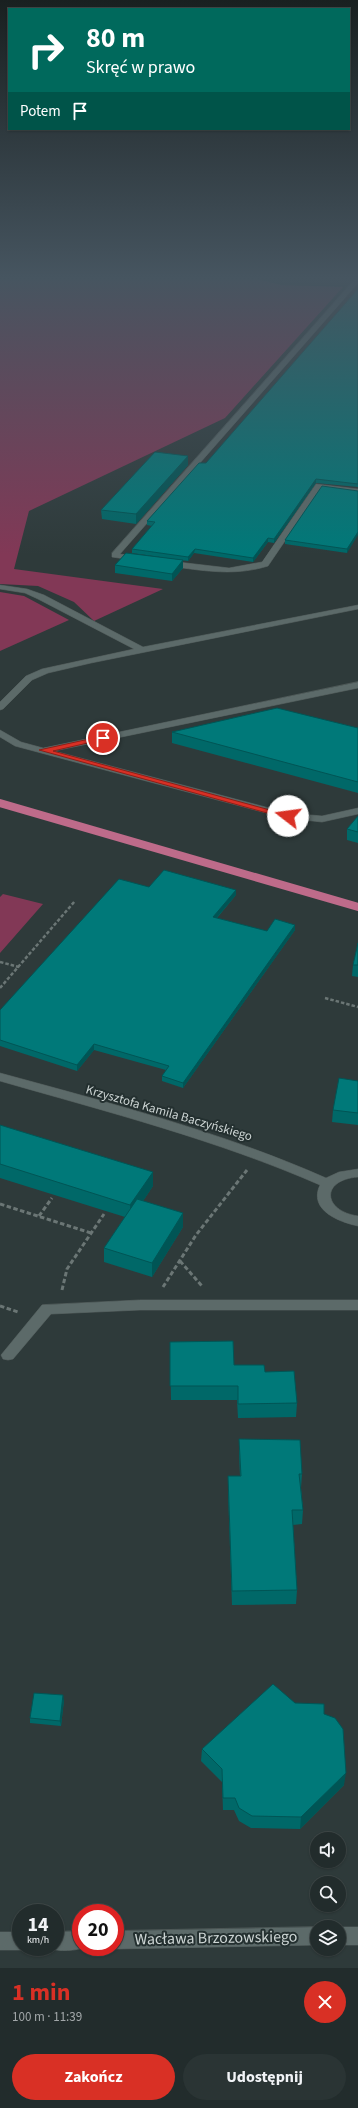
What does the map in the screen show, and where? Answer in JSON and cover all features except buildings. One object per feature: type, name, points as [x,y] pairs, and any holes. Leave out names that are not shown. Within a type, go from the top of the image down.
[{"type":"street","points":[[146,560],[115,556],[278,371]]},
{"type":"street","points":[[161,562],[236,571],[250,570],[265,564],[319,486],[358,491]]},
{"type":"street","points":[[0,587],[27,591],[41,596],[142,650]]},
{"type":"street","points":[[0,707],[29,678],[45,671],[358,606]]},
{"type":"street","points":[[43,750],[358,684]]},
{"type":"street","points":[[0,733],[18,744],[288,816],[322,819],[358,811]]},
{"type":"street","name":"Krzysztofa Kamila Baczyńskiego","points":[[0,1078],[215,1138],[288,1165],[328,1184]]},
{"type":"street","points":[[358,1173],[347,1173],[335,1177],[328,1184],[323,1193],[324,1203],[328,1207],[342,1218],[358,1221]]},
{"type":"street","points":[[8,1355],[47,1310],[140,1305],[358,1305]]},
{"type":"street","name":"Wacława Brzozowskiego","points":[[124,1940],[310,1936]]},
{"type":"street","points":[[346,1936],[358,1936]]},
{"type":"street","points":[[0,1941],[12,1941]]},
{"type":"path","points":[[0,988],[75,901]]},
{"type":"path","points":[[0,962],[19,967]]},
{"type":"path","points":[[325,998],[357,1006]]},
{"type":"path","points":[[160,1293],[218,1205],[252,1164]]},
{"type":"path","points":[[39,1216],[52,1198]]},
{"type":"path","points":[[0,1204],[90,1233]]},
{"type":"path","points":[[62,1309],[62,1288],[67,1269],[104,1214]]},
{"type":"path","points":[[180,1261],[207,1292]]},
{"type":"shaded area","points":[[0,371],[267,371],[225,418],[29,511],[14,569],[163,589],[94,621],[74,602],[38,586],[0,584]]},
{"type":"shaded area","points":[[0,592],[24,596],[69,620],[0,651]]},
{"type":"shaded area","points":[[3,894],[43,904],[0,953],[0,897]]},
{"type":"waterway","points":[[0,803],[358,907]]},
{"type":"route","points":[[103,738],[43,750],[288,816]]}]
